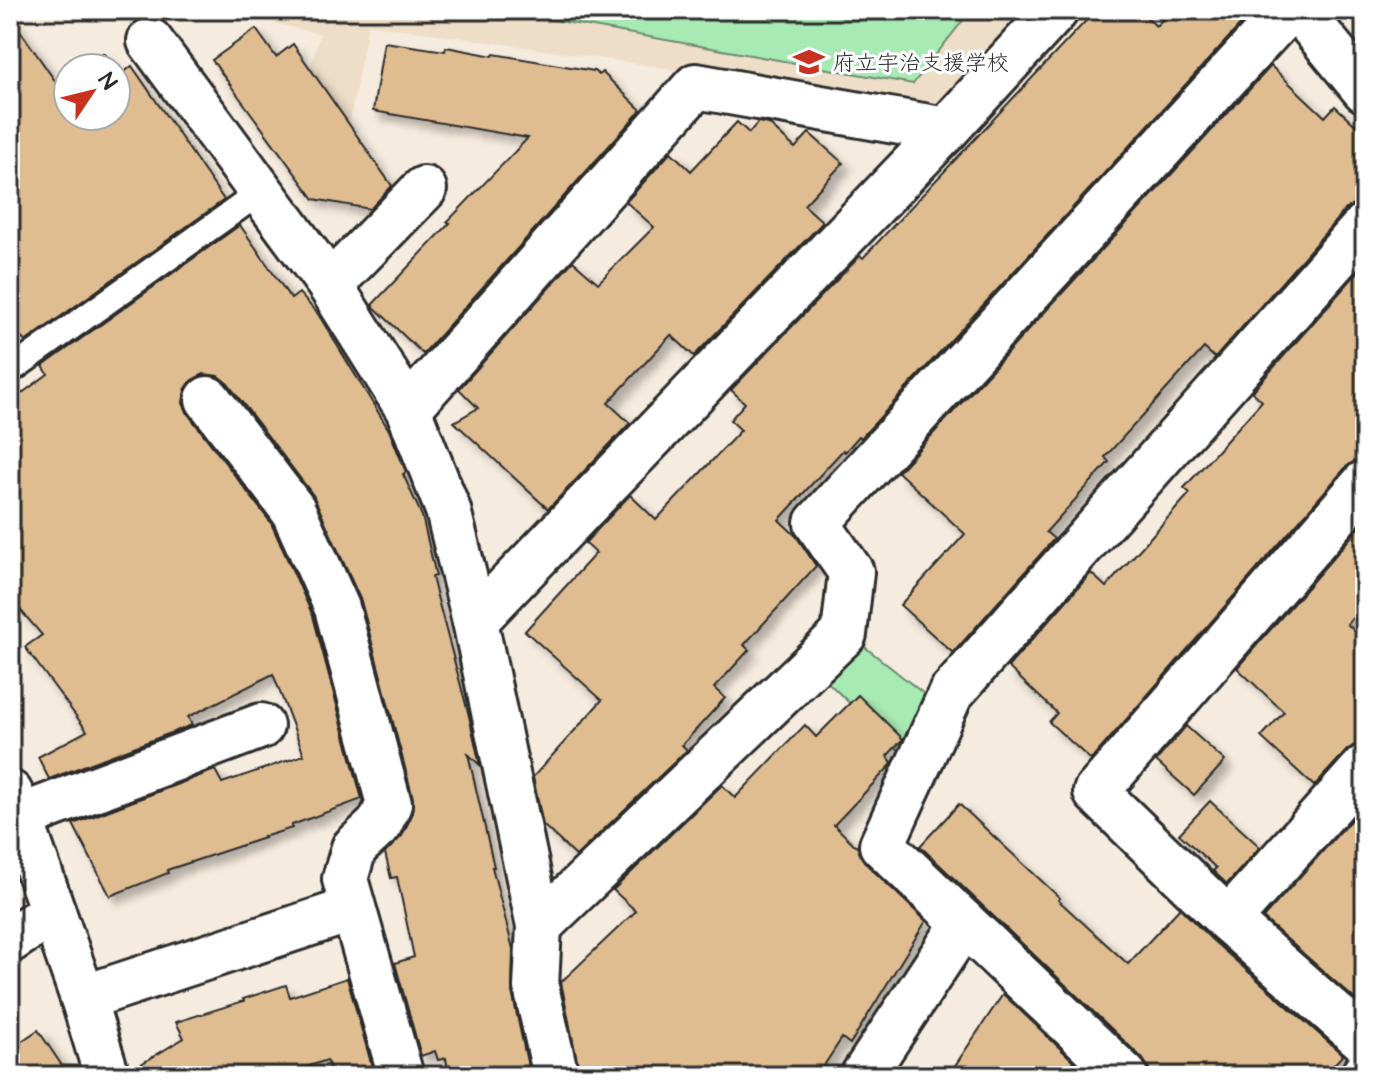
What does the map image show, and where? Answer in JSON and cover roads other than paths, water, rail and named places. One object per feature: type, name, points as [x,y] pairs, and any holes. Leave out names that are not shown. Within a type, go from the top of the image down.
[{"type":"street","points":[[475,621],[946,130],[1056,10]]},
{"type":"street","points":[[539,926],[844,634],[851,572],[817,523],[1288,10]]},
{"type":"street","points":[[1299,10],[1365,90]]},
{"type":"street","points":[[150,41],[330,285],[408,409],[448,510],[475,621],[539,926],[536,987],[556,1076]]},
{"type":"street","points":[[408,409],[696,86],[946,130]]},
{"type":"street","points":[[330,285],[424,189]]},
{"type":"street","points":[[1125,1076],[882,845],[951,693],[1365,226]]},
{"type":"street","points":[[208,399],[293,510],[337,608],[389,804],[379,825],[354,848],[345,879],[401,1076]]},
{"type":"street","points":[[1365,483],[1096,792],[1228,920],[1365,1041]]},
{"type":"street","points":[[107,1076],[15,805],[261,726]]},
{"type":"street","points":[[1228,920],[1365,767]]},
{"type":"street","points":[[83,998],[353,909]]},
{"type":"street","points":[[10,940],[53,912]]},
{"type":"street","points":[[863,1076],[964,923]]},
{"type":"lane","points":[[10,371],[262,191]]},
{"type":"place","name":"府立宇治支援学校","points":[[809,62]]}]
